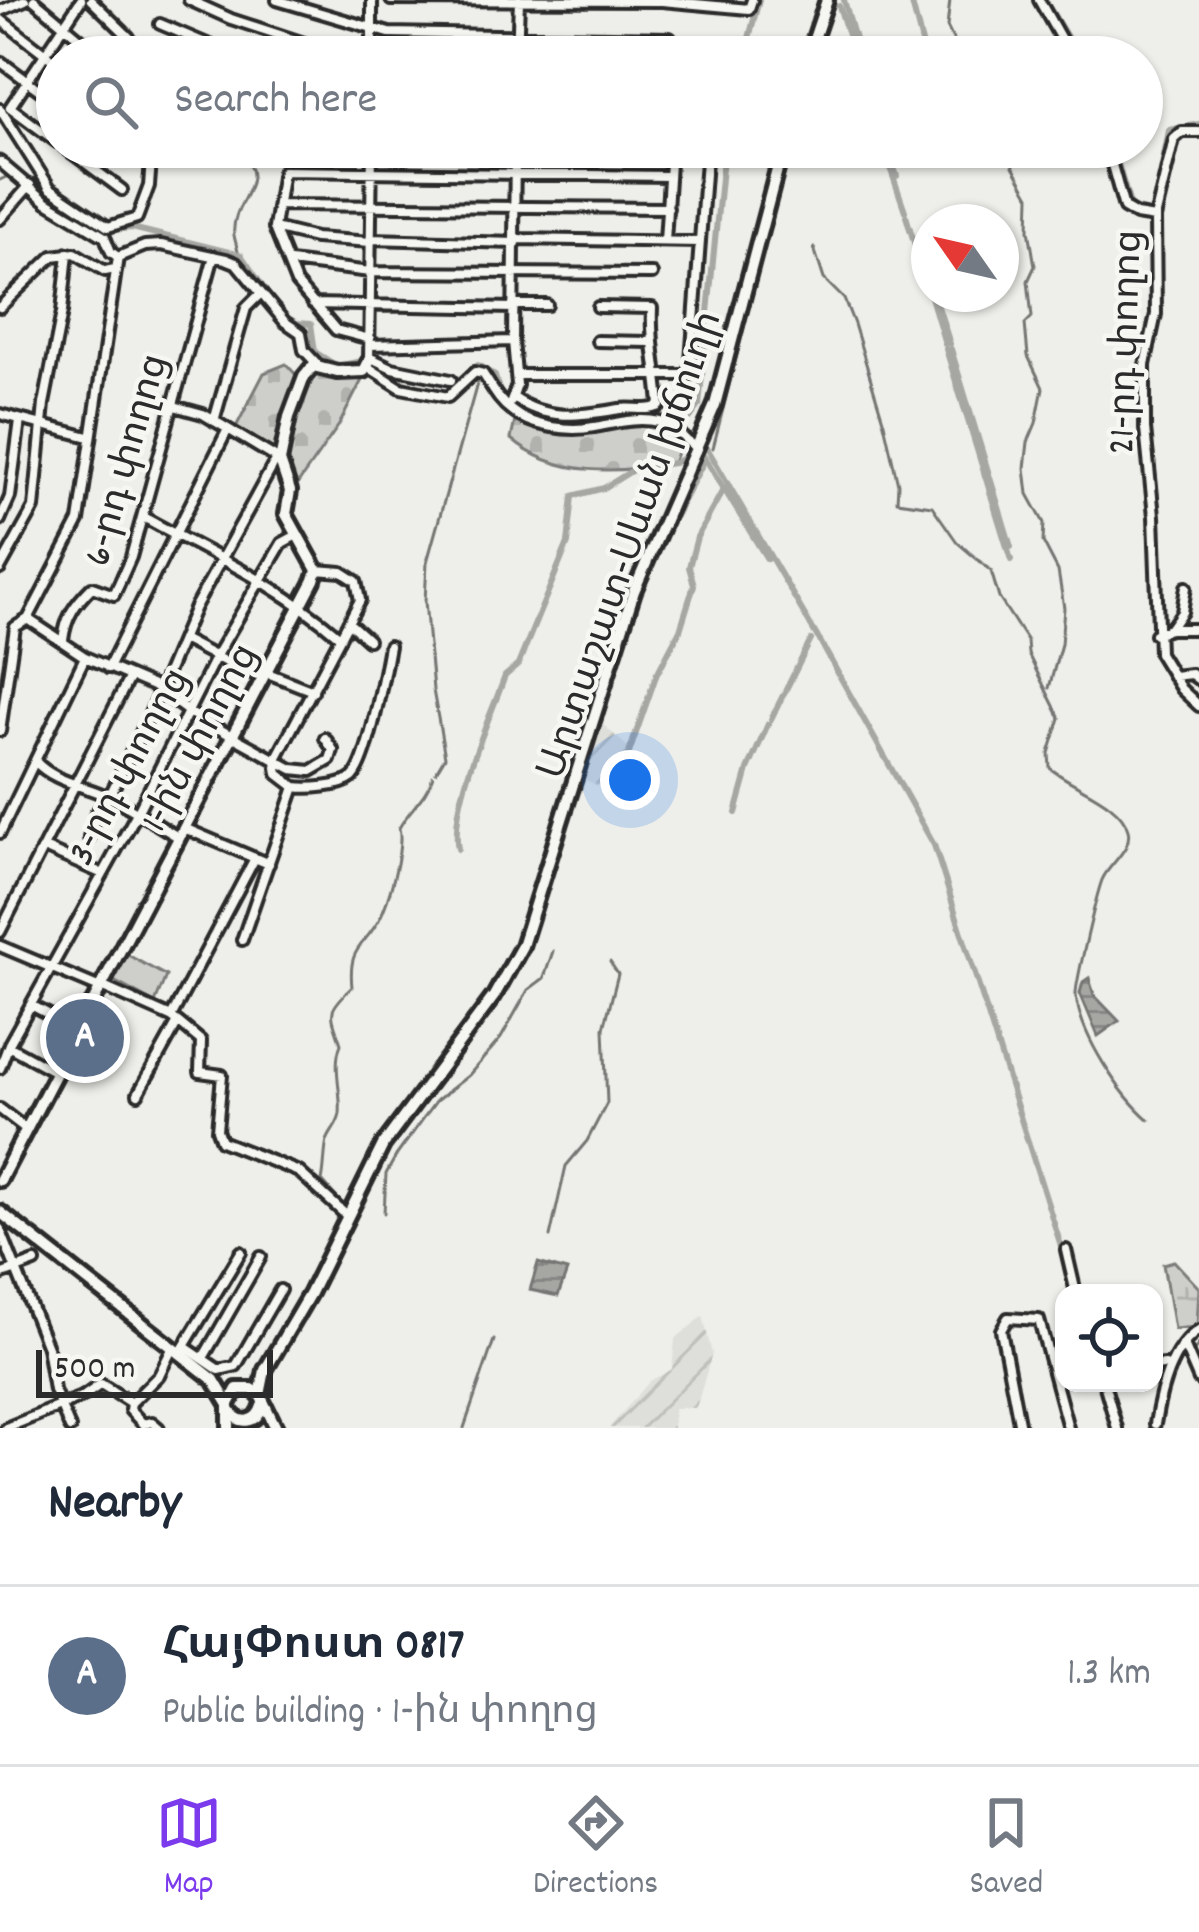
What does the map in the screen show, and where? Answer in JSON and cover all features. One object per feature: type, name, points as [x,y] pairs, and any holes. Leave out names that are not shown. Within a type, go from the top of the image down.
[{"type":"main road","points":[[815,36],[826,0]]},
{"type":"main road","name":"Արտաշատ-Սևան խճուղի","points":[[266,1370],[390,1133],[494,996],[523,946],[634,591],[721,386],[778,168]]},
{"type":"main road","points":[[317,569],[286,514],[290,491],[279,460],[289,417],[309,368],[318,365],[337,372],[369,363]]},
{"type":"main road","name":"1-ին փողոց","points":[[0,1180],[317,569]]},
{"type":"main road","points":[[0,1212],[214,1379],[241,1424],[276,1428]]},
{"type":"main road","points":[[229,1408],[232,1394],[266,1370]]},
{"type":"main road","points":[[241,1424],[258,1415],[266,1370]]},
{"type":"main road","points":[[214,1379],[243,1388],[261,1400],[276,1428]]},
{"type":"street","points":[[36,46],[0,15],[29,0],[76,36]]},
{"type":"street","points":[[57,36],[81,0]]},
{"type":"street","points":[[91,0],[128,36]]},
{"type":"street","points":[[189,0],[283,36]]},
{"type":"street","points":[[277,0],[372,31],[569,36]]},
{"type":"street","points":[[372,0],[372,36]]},
{"type":"street","points":[[391,0],[750,4]]},
{"type":"street","points":[[1039,0],[1060,36]]},
{"type":"street","points":[[518,35],[519,1]]},
{"type":"street","points":[[160,24],[188,36]]},
{"type":"street","points":[[0,61],[36,87]]},
{"type":"street","points":[[5,110],[36,69]]},
{"type":"street","points":[[5,110],[36,129]]},
{"type":"street","points":[[5,110],[36,164]]},
{"type":"street","name":"21-րդ փողոց","points":[[1199,132],[1182,132],[1174,139],[1155,218],[1156,314],[1143,387],[1154,516],[1155,634],[1159,653],[1173,676],[1199,706]]},
{"type":"street","points":[[0,162],[47,202],[105,237],[117,262],[79,521],[28,619],[15,627],[0,731]]},
{"type":"street","points":[[38,168],[50,188],[108,227],[136,219],[147,195],[150,168]]},
{"type":"street","points":[[93,168],[122,190]]},
{"type":"street","points":[[369,363],[371,168]]},
{"type":"street","points":[[510,402],[516,374],[516,168]]},
{"type":"street","points":[[664,241],[670,168]]},
{"type":"street","points":[[516,374],[690,375],[705,168]]},
{"type":"street","points":[[1113,168],[1124,208],[1155,218]]},
{"type":"street","points":[[513,341],[370,342],[336,330],[296,283],[274,228],[283,171],[669,176]]},
{"type":"street","points":[[0,219],[30,185]]},
{"type":"street","points":[[278,205],[668,208]]},
{"type":"street","points":[[274,228],[315,238],[370,240],[700,242]]},
{"type":"street","points":[[0,308],[53,256],[75,253],[109,272],[146,246],[161,245],[236,263],[285,322],[301,333],[304,350],[318,365]]},
{"type":"street","points":[[0,569],[32,517],[68,254]]},
{"type":"street","name":"6-րդ փողոց","points":[[63,640],[68,615],[92,587],[114,595],[145,518],[214,256]]},
{"type":"street","points":[[288,262],[370,272],[652,274]]},
{"type":"street","points":[[214,421],[246,308],[260,294]]},
{"type":"street","points":[[313,304],[547,304]]},
{"type":"street","points":[[510,402],[586,417],[622,408],[660,406],[650,342],[652,308],[598,307]]},
{"type":"street","points":[[597,341],[650,342]]},
{"type":"street","points":[[369,363],[401,388],[448,397],[475,372],[483,374],[528,421],[572,429],[618,420],[661,422],[698,448]]},
{"type":"street","points":[[369,363],[451,380]]},
{"type":"street","points":[[89,838],[96,813],[109,797],[160,692],[195,608],[279,460],[214,421],[174,406]]},
{"type":"street","points":[[0,414],[89,436]]},
{"type":"street","points":[[0,520],[10,497],[20,420]]},
{"type":"street","points":[[108,668],[227,431]]},
{"type":"street","points":[[145,518],[222,562],[261,577],[321,617],[340,637]]},
{"type":"street","name":"3-րդ փողոց","points":[[0,1068],[217,654],[282,543],[296,536]]},
{"type":"street","points":[[317,569],[342,572],[356,581],[360,600],[276,760],[278,774],[295,787],[344,782],[356,771],[371,730],[389,646]]},
{"type":"street","points":[[1171,629],[1183,612],[1186,587]]},
{"type":"street","points":[[28,619],[85,657],[160,692],[276,760],[302,770],[320,767],[332,755],[325,738]]},
{"type":"street","points":[[0,620],[15,627]]},
{"type":"street","points":[[348,622],[368,640]]},
{"type":"street","points":[[1155,634],[1199,629]]},
{"type":"street","points":[[182,639],[241,670],[313,691]]},
{"type":"street","points":[[0,652],[11,645]]},
{"type":"street","points":[[0,833],[85,657]]},
{"type":"street","points":[[1173,676],[1192,674],[1199,680]]},
{"type":"street","points":[[0,932],[129,678]]},
{"type":"street","points":[[34,761],[57,779],[77,782],[136,813],[269,864]]},
{"type":"street","points":[[242,940],[295,787]]},
{"type":"street","points":[[44,848],[103,874]]},
{"type":"street","points":[[138,1094],[255,858]]},
{"type":"street","points":[[0,946],[174,1019],[201,1040],[200,1072],[221,1075],[221,1141],[299,1172],[347,1216]]},
{"type":"street","points":[[31,1005],[77,1030]]},
{"type":"street","points":[[10,1047],[56,1072]]},
{"type":"street","points":[[1,1112],[26,1129]]},
{"type":"street","points":[[0,1229],[47,1347],[70,1428]]},
{"type":"street","points":[[1066,1250],[1074,1284]]},
{"type":"street","points":[[159,1428],[152,1422],[138,1426],[131,1403],[159,1375],[241,1252]]},
{"type":"street","points":[[203,1358],[261,1257]]},
{"type":"street","points":[[0,1275],[34,1262]]},
{"type":"street","points":[[178,1348],[219,1370],[240,1363],[280,1290]]},
{"type":"street","points":[[1020,1428],[1001,1330],[1008,1318],[1039,1320],[1068,1428]]},
{"type":"street","points":[[1155,1426],[1160,1389],[1184,1345],[1199,1330]]},
{"type":"street","points":[[1184,1345],[1199,1380]]},
{"type":"street","points":[[6,1428],[101,1384],[131,1403]]},
{"type":"street","points":[[1107,1392],[1117,1428]]},
{"type":"shaded area","points":[[599,721],[629,748],[613,792],[583,779]]},
{"type":"shaded area","points":[[1089,978],[1094,995],[1119,1021],[1098,1036],[1080,993]]},
{"type":"shaded area","points":[[538,1263],[567,1271],[558,1296],[530,1290]]},
{"type":"shaded area","points":[[703,1316],[712,1354],[696,1408],[674,1408],[673,1428],[609,1428],[650,1381],[672,1369],[675,1339]]},
{"type":"green space","points":[[286,364],[299,378],[313,366],[364,376],[339,425],[292,492],[279,453],[235,429],[264,373]]},
{"type":"green space","points":[[516,416],[566,429],[617,420],[675,428],[682,439],[673,463],[589,469],[548,461],[511,439]]},
{"type":"green space","points":[[126,954],[166,976],[155,1003],[112,980]]},
{"type":"green space","points":[[1174,1261],[1199,1288],[1197,1327],[1174,1329],[1163,1264]]},
{"type":"waterway","points":[[750,36],[759,0]]},
{"type":"waterway","points":[[844,0],[854,36]]},
{"type":"waterway","points":[[911,0],[920,36]]},
{"type":"waterway","points":[[950,0],[947,27],[952,36]]},
{"type":"waterway","points":[[1045,0],[1066,36]]},
{"type":"waterway","points":[[839,6],[848,36]]},
{"type":"waterway","points":[[1163,161],[1169,130],[1199,124]]},
{"type":"waterway","points":[[0,156],[54,200],[103,231],[132,228],[241,255],[274,303]]},
{"type":"waterway","points":[[238,254],[235,222],[251,181],[250,168]]},
{"type":"waterway","points":[[282,314],[297,323],[311,324],[315,352],[337,366],[362,361],[408,385],[447,392],[478,365],[495,376],[500,393],[524,414],[586,424],[624,415],[690,418],[699,406],[722,168]]},
{"type":"waterway","points":[[890,168],[905,211]]},
{"type":"waterway","points":[[894,168],[897,176]]},
{"type":"waterway","points":[[1014,168],[1030,196],[1035,266],[1028,281],[1032,317],[1025,324],[1028,356],[1043,388],[1025,468],[1028,494],[1044,523],[1043,542],[1058,571],[1064,608],[1061,644],[1049,688]]},
{"type":"waterway","points":[[1119,168],[1131,208],[1150,212],[1162,168]]},
{"type":"waterway","points":[[0,180],[6,177]]},
{"type":"waterway","points":[[906,216],[911,232]]},
{"type":"waterway","points":[[713,448],[770,226]]},
{"type":"waterway","points":[[814,248],[824,279],[844,299],[854,324],[884,423],[898,484],[897,501],[932,506],[957,542],[991,571],[999,598],[1027,641],[1028,654],[1060,718],[1049,753],[1050,768],[1106,803],[1128,830],[1124,850],[1100,885],[1076,995],[1085,1028],[1103,1063],[1149,1120]]},
{"type":"waterway","points":[[935,312],[945,344]]},
{"type":"waterway","points":[[940,312],[950,344]]},
{"type":"waterway","points":[[946,349],[1011,560]]},
{"type":"waterway","points":[[951,349],[1011,547]]},
{"type":"waterway","points":[[436,772],[445,757],[433,690],[425,601],[427,562],[478,380]]},
{"type":"waterway","points":[[707,448],[818,638]]},
{"type":"waterway","points":[[678,461],[688,455]]},
{"type":"waterway","points":[[703,455],[767,559]]},
{"type":"waterway","points":[[653,558],[704,461]]},
{"type":"waterway","points":[[458,849],[459,809],[472,762],[505,676],[518,665],[568,543],[573,496],[604,488],[636,468],[674,463]]},
{"type":"waterway","points":[[659,670],[680,630],[694,585],[689,567],[697,537],[724,488]]},
{"type":"waterway","points":[[771,719],[811,640]]},
{"type":"waterway","points":[[820,641],[934,845],[1062,1249]]},
{"type":"waterway","points":[[615,793],[657,673]]},
{"type":"waterway","points":[[736,813],[768,724]]},
{"type":"waterway","points":[[345,1207],[322,1181],[327,1141],[340,1114],[337,1061],[341,1044],[333,1013],[352,987],[354,956],[387,900],[398,861],[399,828],[433,776]]},
{"type":"waterway","points":[[384,1213],[386,1174],[396,1156],[436,1101],[469,1075],[501,1038],[528,990],[544,978],[553,951]]},
{"type":"waterway","points":[[550,1237],[566,1166],[587,1141],[607,1103],[604,1028],[618,974],[610,962]]},
{"type":"waterway","points":[[464,1428],[494,1340]]},
{"type":"waterway","points":[[1199,1344],[1192,1354],[1199,1368]]},
{"type":"place","name":"ՀայՓոստ 0817","points":[[85,1038]]}]
